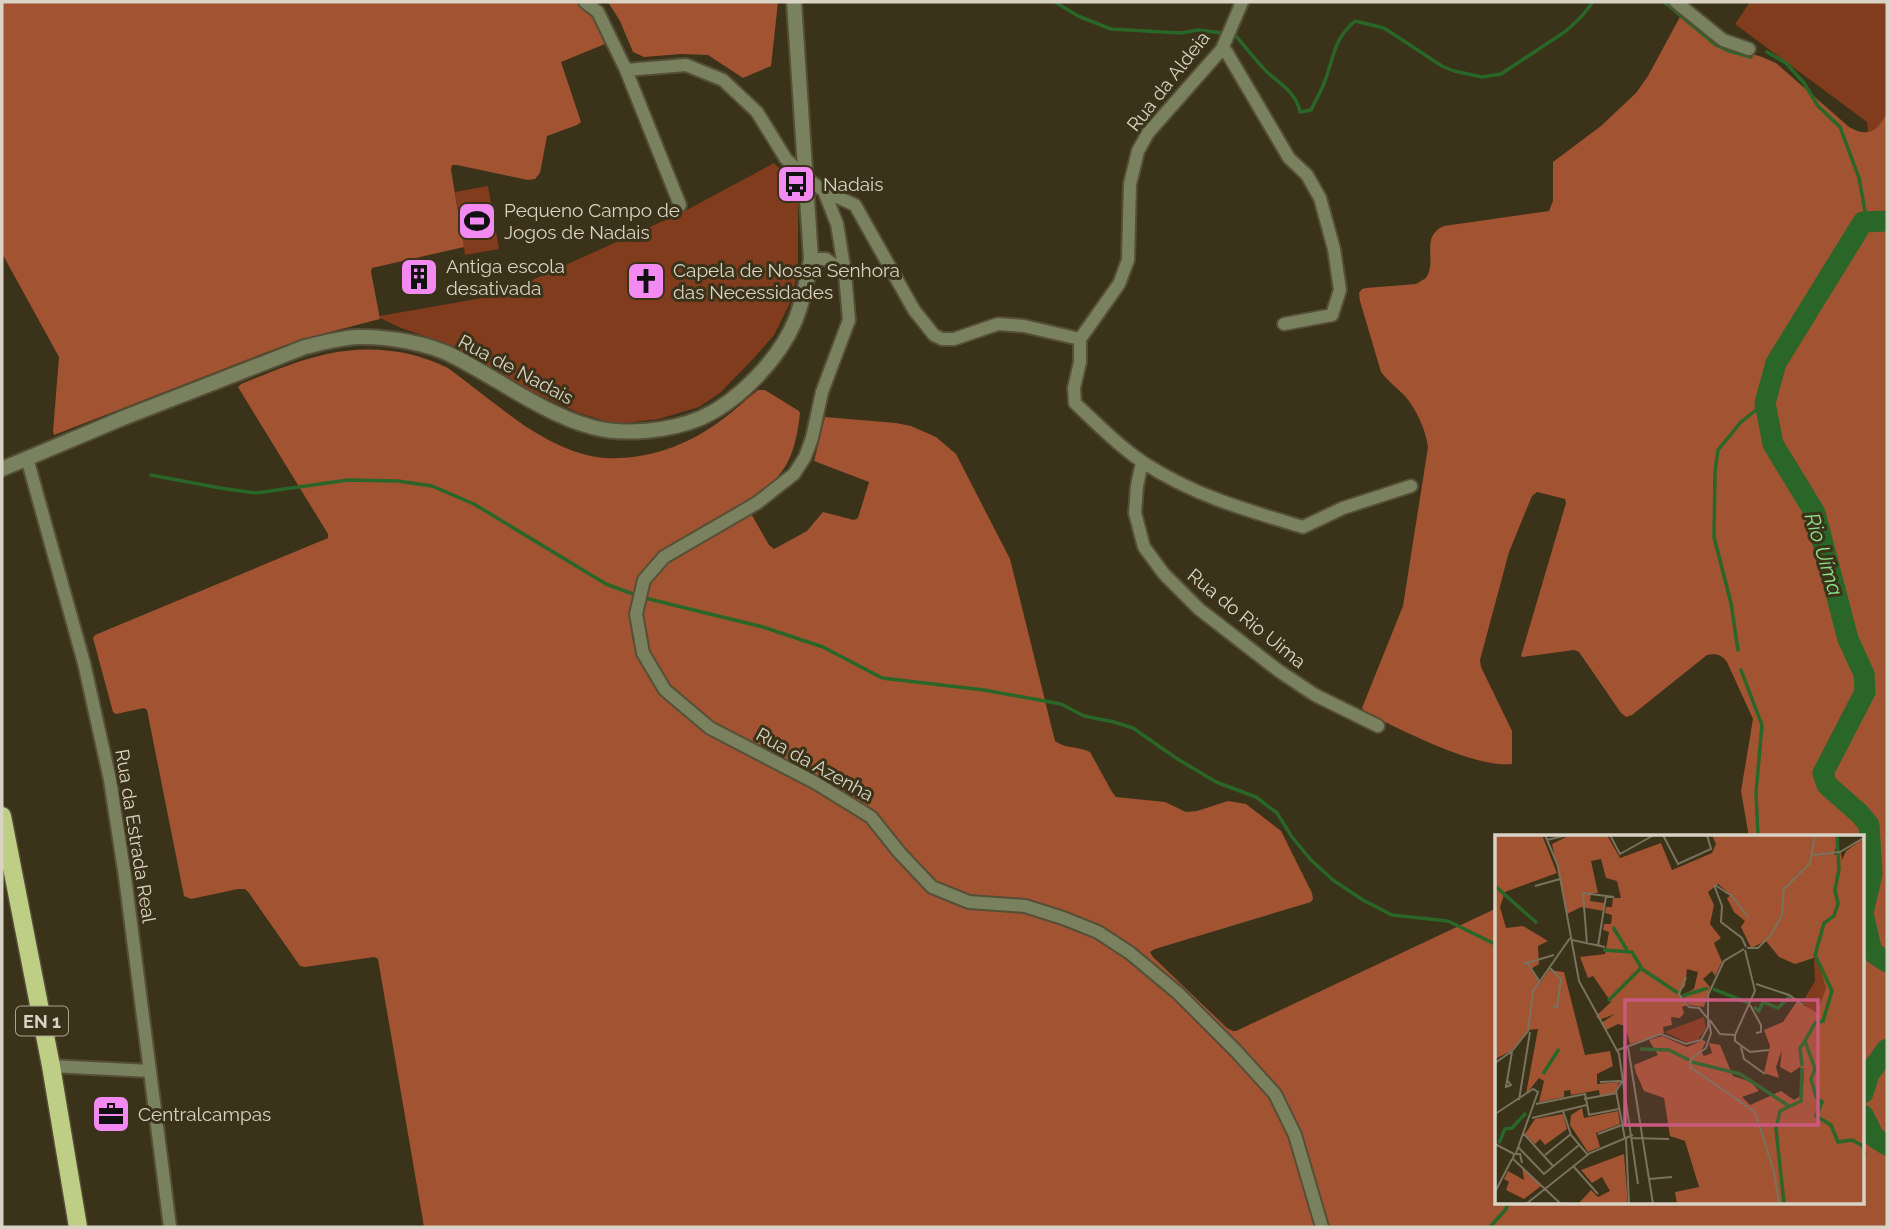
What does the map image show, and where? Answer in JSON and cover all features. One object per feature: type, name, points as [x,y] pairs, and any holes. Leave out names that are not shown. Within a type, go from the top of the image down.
[{"type":"main road","name":"EN 1","points":[[2,816],[51,1066],[78,1227]]},
{"type":"street","points":[[585,2],[598,12],[625,70],[680,205]]},
{"type":"street","name":"Rua de Nadais","points":[[2,469],[122,418],[305,347],[357,337],[399,340],[452,355],[562,417],[595,428],[632,432],[663,428],[701,418],[747,387],[776,355],[795,322],[806,289],[811,259],[794,2]]},
{"type":"street","name":"Rua da Aldeia","points":[[1080,339],[1119,284],[1128,260],[1130,184],[1138,151],[1148,133],[1222,48],[1242,2]]},
{"type":"street","points":[[1676,2],[1723,40],[1749,49]]},
{"type":"street","points":[[1222,48],[1289,158],[1307,175],[1320,198],[1335,249],[1340,290],[1332,315],[1284,324]]},
{"type":"street","points":[[625,70],[686,65],[723,80],[757,112],[786,159],[805,177],[824,191],[855,205],[914,310],[934,335],[954,340],[998,324],[1024,326],[1080,339],[1080,362],[1074,388],[1075,403],[1142,461],[1174,480],[1227,505],[1303,527],[1343,508],[1411,486]]},
{"type":"street","name":"Rua da Azenha","points":[[824,191],[837,224],[849,320],[822,392],[806,457],[794,474],[776,489],[757,503],[664,557],[644,580],[636,614],[643,653],[665,690],[710,728],[816,783],[871,817],[932,887],[969,902],[1025,906],[1098,932],[1130,953],[1178,993],[1275,1094],[1295,1135],[1322,1227]]},
{"type":"street","points":[[811,259],[826,260],[845,272]]},
{"type":"street","name":"Rua da Estrada Real","points":[[26,458],[84,663],[110,780],[170,1227]]},
{"type":"street","name":"Rua do Rio Uima","points":[[1142,461],[1135,513],[1144,547],[1164,574],[1199,608],[1279,671],[1315,695],[1378,726]]},
{"type":"street","points":[[51,1066],[150,1071]]},
{"type":"shaded area","points":[[2,2],[581,2],[594,12],[607,41],[561,62],[581,122],[547,136],[540,173],[535,179],[528,180],[452,165],[464,247],[372,268],[380,319],[280,347],[54,435],[59,357],[2,255]]},
{"type":"shaded area","points":[[608,2],[778,2],[771,66],[743,78],[708,55],[644,57],[633,52],[620,21]]},
{"type":"shaded area","points":[[1750,2],[1887,2],[1887,207],[1877,204],[1867,122],[1735,24]]},
{"type":"shaded area","points":[[1684,13],[1727,46],[1776,63],[1849,127],[1862,132],[1872,131],[1887,112],[1887,1227],[424,1227],[378,959],[374,957],[300,966],[245,889],[191,899],[184,896],[147,710],[144,708],[116,714],[113,712],[93,638],[328,538],[238,387],[284,367],[342,351],[389,350],[434,362],[448,368],[543,437],[594,457],[645,455],[684,443],[714,426],[758,390],[765,390],[800,413],[795,442],[784,469],[768,486],[745,503],[774,549],[807,531],[823,512],[854,520],[858,518],[869,482],[814,461],[825,417],[896,423],[911,426],[936,437],[956,454],[1010,559],[1055,741],[1090,752],[1116,797],[1165,802],[1186,812],[1228,801],[1246,804],[1281,831],[1312,893],[1311,902],[1150,952],[1227,1028],[1236,1031],[1495,909],[1495,1204],[1864,1204],[1864,835],[1749,835],[1741,791],[1753,719],[1727,662],[1721,656],[1707,655],[1626,717],[1579,652],[1574,650],[1521,656],[1565,499],[1537,492],[1532,496],[1509,552],[1480,660],[1512,731],[1512,764],[1496,764],[1458,754],[1418,738],[1366,713],[1362,708],[1403,606],[1428,447],[1423,427],[1413,407],[1381,372],[1359,293],[1366,288],[1416,284],[1426,278],[1432,236],[1444,226],[1549,211],[1553,201],[1553,162],[1601,126],[1636,93]]},
{"type":"shaded area","points":[[774,163],[788,177],[798,193],[798,271],[790,303],[774,335],[753,359],[720,393],[699,407],[659,419],[616,424],[579,413],[524,388],[456,347],[380,318],[499,295],[683,212]]},
{"type":"shaded area","name":"Pequeno Campo de Jogos de Nadais","points":[[488,186],[499,249],[465,255],[455,192]]},
{"type":"waterway","points":[[1055,2],[1078,16],[1111,29],[1181,33],[1198,30],[1222,33]]},
{"type":"waterway","points":[[1234,34],[1268,73],[1292,95],[1300,112],[1311,110],[1324,83],[1339,39],[1355,21],[1384,28],[1442,66],[1482,77],[1501,74],[1566,31],[1593,2]]},
{"type":"waterway","points":[[1664,2],[1716,45],[1751,57]]},
{"type":"waterway","points":[[1767,52],[1786,63],[1804,83],[1818,106],[1840,127],[1859,178],[1867,222]]},
{"type":"waterway","name":"Rio Uíma","points":[[1864,909],[1872,874],[1869,825],[1827,785],[1823,773],[1865,692],[1864,674],[1848,639],[1815,513],[1773,444],[1765,403],[1776,363],[1863,222],[1887,221]]},
{"type":"waterway","points":[[1738,650],[1731,603],[1714,537],[1715,472],[1718,450],[1741,422],[1765,403]]},
{"type":"waterway","points":[[151,475],[256,493],[348,480],[398,481],[432,486],[474,504],[606,584],[633,594]]},
{"type":"waterway","points":[[649,599],[763,627],[823,647],[882,678],[984,690],[1061,704],[1084,716],[1133,728],[1216,782],[1256,797],[1277,813],[1311,860],[1333,880],[1363,900],[1392,915],[1448,921],[1495,944]]},
{"type":"waterway","points":[[1741,670],[1762,725],[1756,793],[1758,835]]},
{"type":"waterway","name":"Rio Uíma","points":[[1864,917],[1872,952],[1887,962]]},
{"type":"waterway","name":"Rio Uíma","points":[[1864,1090],[1869,1074],[1887,1049]]},
{"type":"waterway","name":"Rio Uíma","points":[[1864,1117],[1874,1137],[1887,1145]]},
{"type":"waterway","points":[[1490,1227],[1508,1204]]},
{"type":"place","name":"Nadais","points":[[796,184]]},
{"type":"place","name":"Pequeno Campo de Jogos de Nadais","points":[[477,221]]},
{"type":"place","name":"Antiga escola desativada","points":[[419,277]]},
{"type":"place","name":"Capela de Nossa Senhora das Necessidades","points":[[646,281]]},
{"type":"place","name":"Centralcampas","points":[[111,1114]]}]
